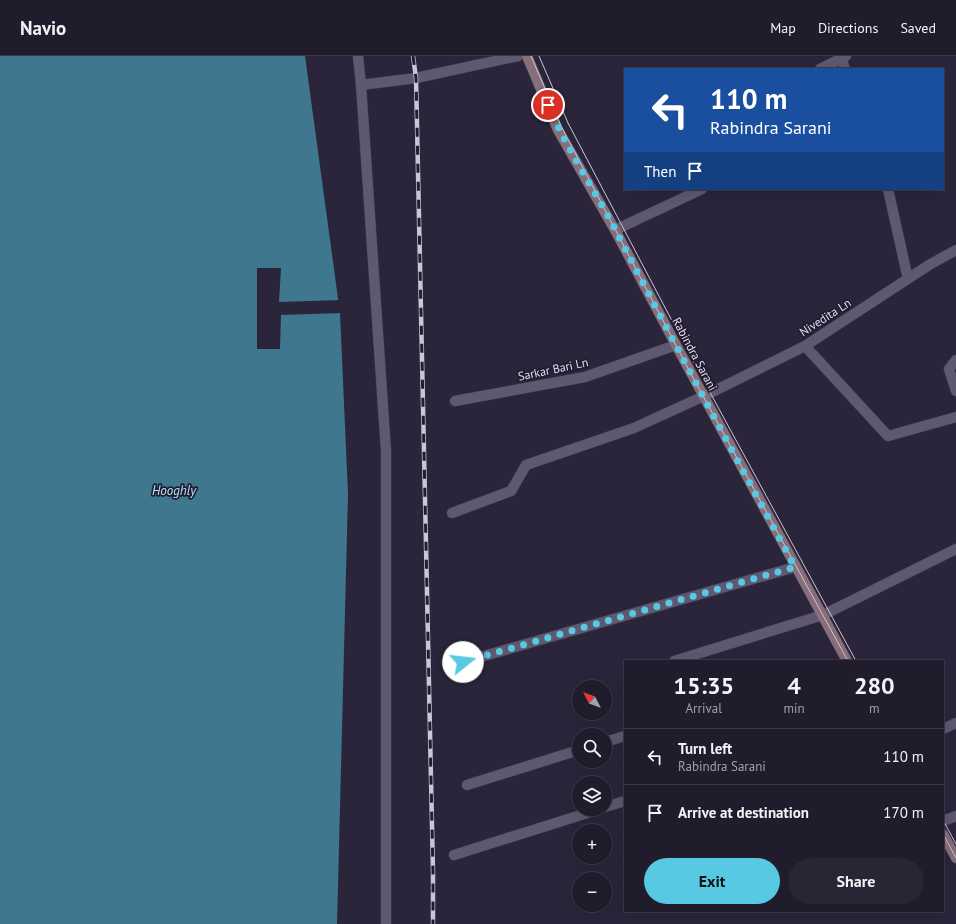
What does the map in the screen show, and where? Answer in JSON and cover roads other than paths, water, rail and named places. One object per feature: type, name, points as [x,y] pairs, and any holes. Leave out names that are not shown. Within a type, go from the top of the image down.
[{"type":"main road","name":"Rabindra Sarani","points":[[527,56],[558,130],[615,230],[795,567],[823,615],[846,660]]},
{"type":"main road","points":[[944,836],[956,858]]},
{"type":"street","points":[[358,56],[386,451],[386,924]]},
{"type":"street","points":[[361,85],[416,78],[518,56]]},
{"type":"street","points":[[822,68],[843,57],[845,68]]},
{"type":"street","points":[[615,230],[700,190]]},
{"type":"street","points":[[888,190],[908,279]]},
{"type":"street","name":"Nivedita Ln","points":[[452,513],[511,491],[526,465],[634,428],[704,396],[805,346],[908,279],[956,250]]},
{"type":"street","name":"Sarkar Bari Ln","points":[[455,401],[585,377],[676,345]]},
{"type":"street","points":[[805,346],[888,436],[956,417]]},
{"type":"street","points":[[956,360],[949,369],[956,392]]},
{"type":"street","points":[[677,660],[823,615],[956,549]]},
{"type":"street","points":[[463,662],[795,567]]},
{"type":"street","points":[[944,729],[956,724]]},
{"type":"street","points":[[612,740],[624,736]]},
{"type":"street","points":[[467,785],[572,752]]},
{"type":"street","points":[[612,805],[624,801]]},
{"type":"street","points":[[454,855],[578,816]]},
{"type":"street","points":[[944,821],[956,816]]},
{"type":"water","name":"Hooghly","points":[[0,56],[305,56],[340,313],[348,494],[337,924],[0,924]]},
{"type":"tram line","points":[[531,56],[561,126],[691,374],[847,660]]},
{"type":"tram line","points":[[539,56],[568,123],[700,374],[855,660]]},
{"type":"tram line","points":[[944,822],[956,844]]},
{"type":"tram line","points":[[944,836],[956,858]]},
{"type":"railway","points":[[413,56],[416,78],[433,924]]}]
